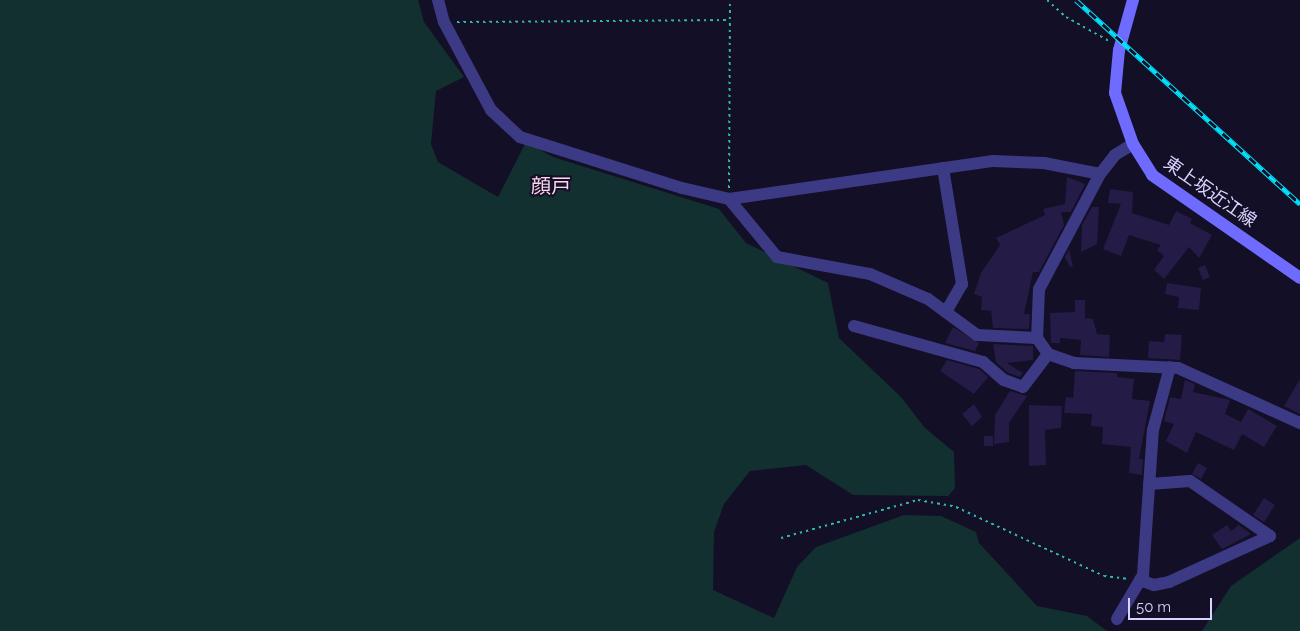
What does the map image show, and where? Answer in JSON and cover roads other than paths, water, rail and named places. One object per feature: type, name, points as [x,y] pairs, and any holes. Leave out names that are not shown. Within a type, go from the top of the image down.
[{"type":"main road","name":"東上坂近江線","points":[[1133,0],[1119,50],[1115,93],[1133,144],[1152,174],[1300,278]]},
{"type":"street","points":[[438,0],[444,22],[490,110],[520,137],[729,199],[993,161],[1044,163],[1100,174]]},
{"type":"street","points":[[1133,144],[1115,155],[1100,174],[1039,289],[1037,338],[1048,354],[1074,363],[1170,367],[1300,423]]},
{"type":"street","points":[[943,168],[962,284],[946,312]]},
{"type":"street","points":[[729,199],[777,257],[870,274],[928,299],[977,335],[1037,338]]},
{"type":"street","points":[[854,326],[983,362],[1018,386],[1023,386],[1048,354]]},
{"type":"street","points":[[1117,619],[1140,580],[1153,430],[1170,367]]},
{"type":"street","points":[[1140,580],[1154,585],[1169,582],[1270,536],[1190,481],[1149,484]]},
{"type":"railway","points":[[1076,0],[1300,204]]},
{"type":"district","name":"顔戸","points":[[551,186]]}]
